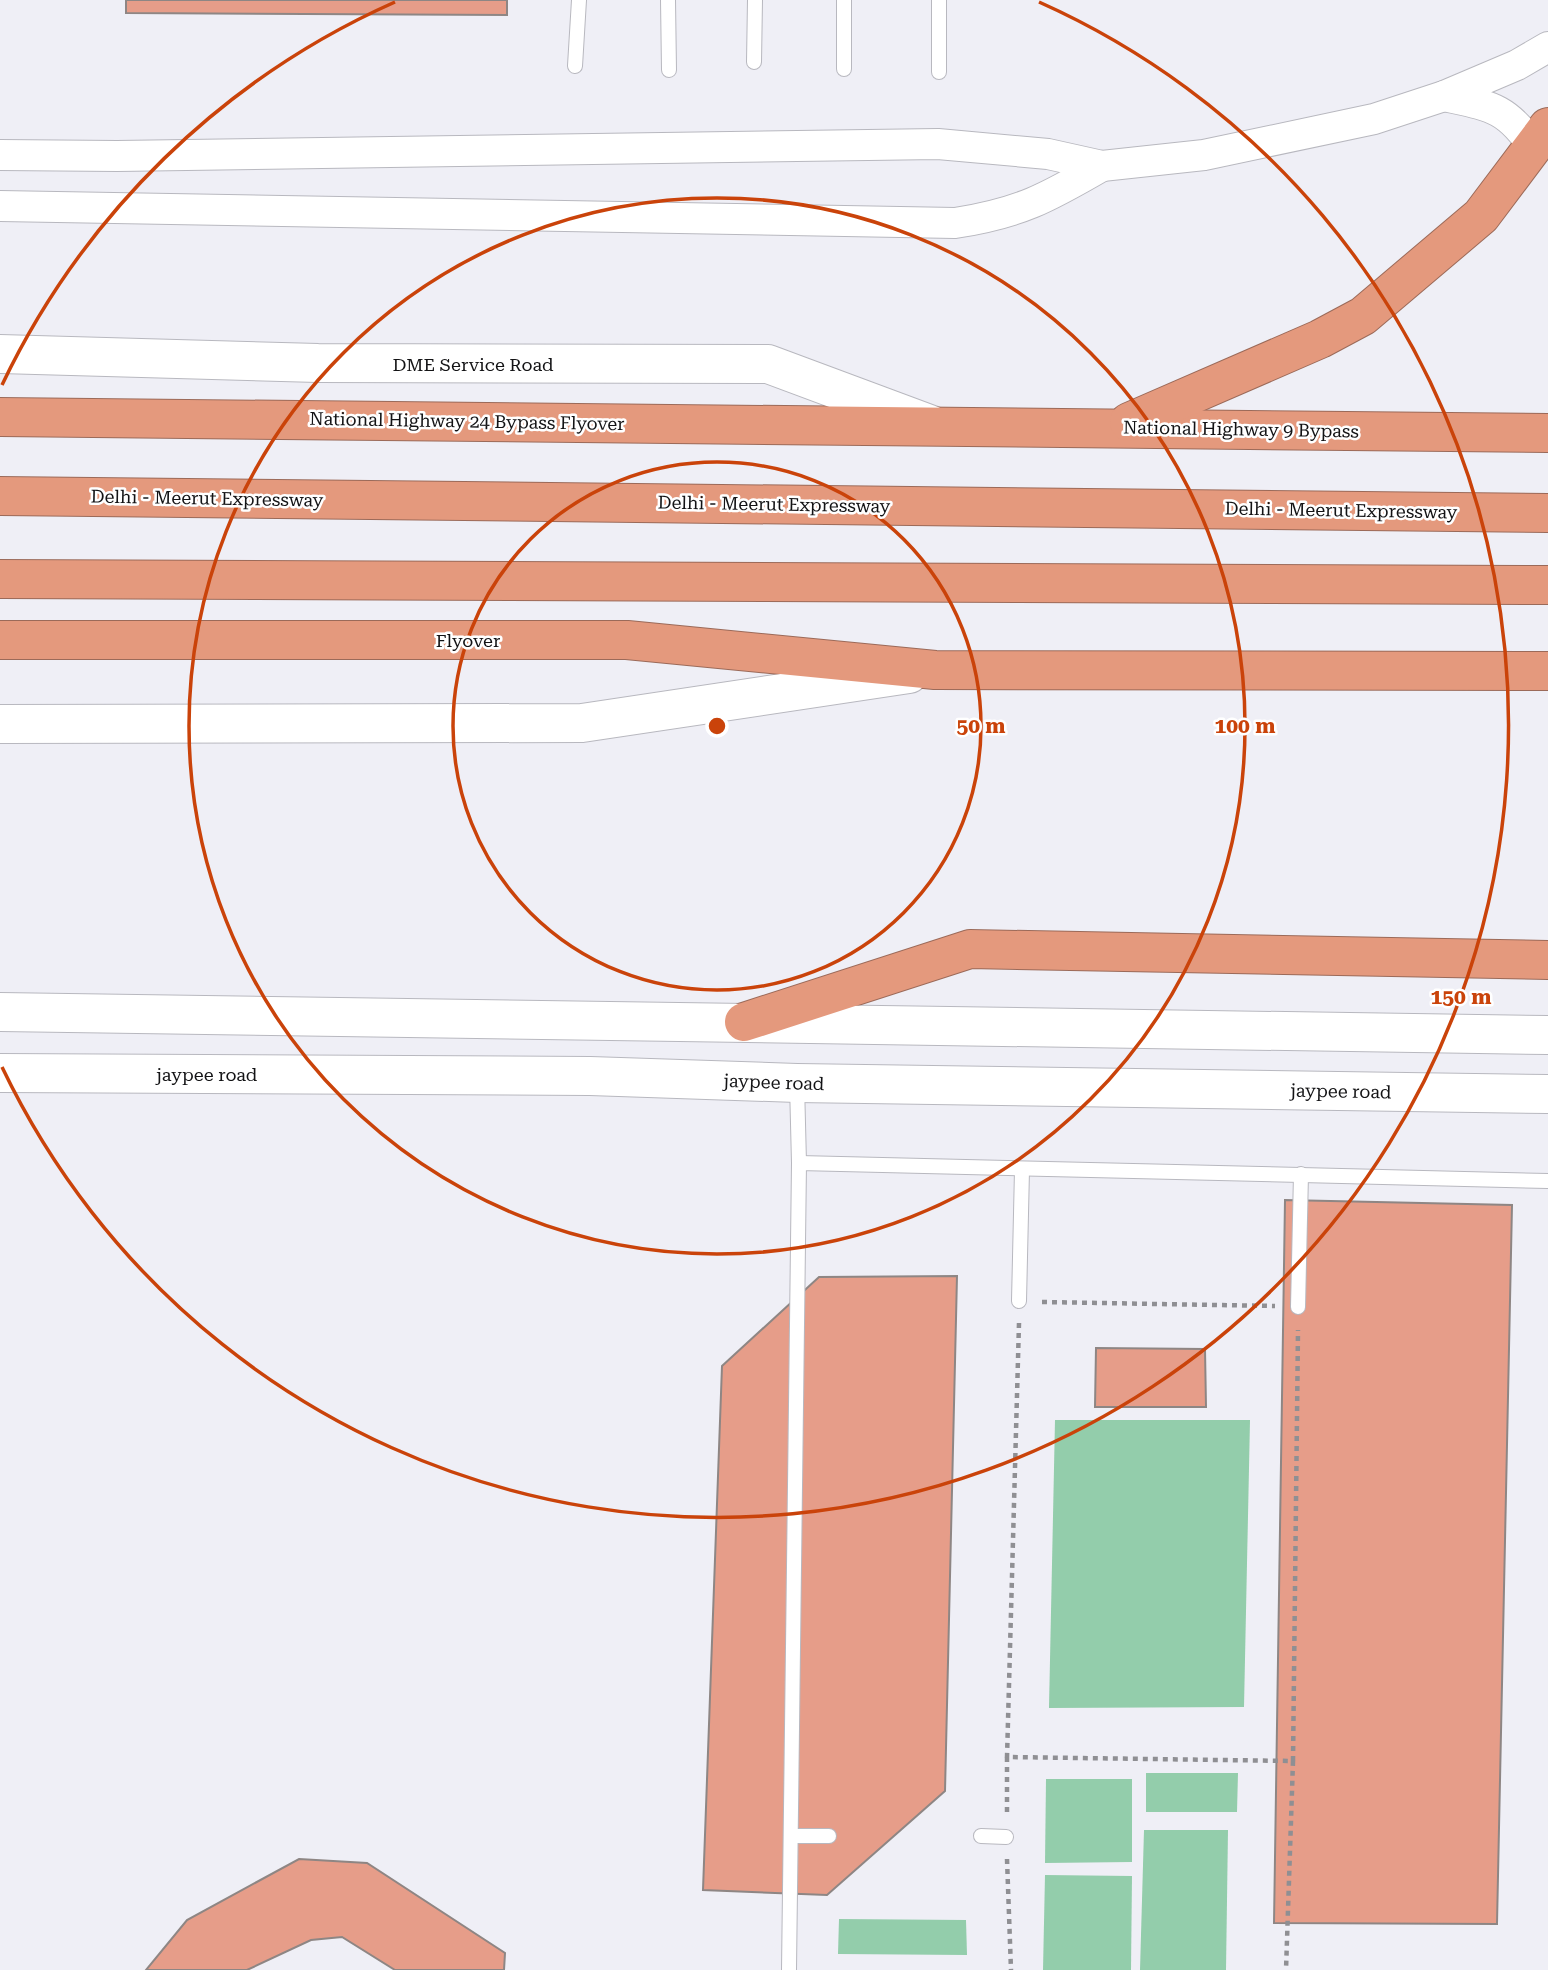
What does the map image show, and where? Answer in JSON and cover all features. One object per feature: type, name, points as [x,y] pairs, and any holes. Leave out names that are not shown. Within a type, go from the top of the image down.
[{"type":"highway","points":[[1118,428],[1320,339],[1363,316],[1481,216],[1541,138]]},
{"type":"highway","name":"National Highway 24 Bypass Flyover","points":[[0,417],[935,426]]},
{"type":"highway","name":"National Highway 9 Bypass","points":[[935,426],[1548,433]]},
{"type":"highway","name":"Delhi - Meerut Expressway","points":[[0,496],[1548,513]]},
{"type":"highway","points":[[0,579],[1548,586]]},
{"type":"highway","name":"Flyover","points":[[0,640],[627,640],[935,670],[1548,671]]},
{"type":"highway","points":[[744,1022],[970,949],[1548,960]]},
{"type":"street","points":[[0,155],[117,156],[938,144],[1048,154],[1102,166],[1204,155],[1374,119],[1444,96],[1517,65],[1548,47]]},
{"type":"street","points":[[1444,96],[1492,106],[1541,138]]},
{"type":"street","points":[[0,206],[955,223],[1000,216],[1044,201],[1102,166]]},
{"type":"street","name":"DME Service Road","points":[[0,354],[318,363],[768,364],[935,426]]},
{"type":"street","points":[[0,724],[582,723],[935,670]]},
{"type":"street","points":[[0,1012],[1548,1035]]},
{"type":"street","points":[[589,1019],[590,1076]]},
{"type":"street","name":"jaypee road","points":[[0,1073],[590,1076],[797,1083],[1548,1094]]},
{"type":"lane","points":[[575,66],[579,0]]},
{"type":"lane","points":[[667,0],[669,70]]},
{"type":"lane","points":[[754,62],[755,0]]},
{"type":"lane","points":[[844,0],[844,69]]},
{"type":"lane","points":[[939,0],[939,72]]},
{"type":"lane","points":[[789,1970],[799,1163],[797,1083]]},
{"type":"lane","points":[[799,1163],[1548,1181]]},
{"type":"lane","points":[[1019,1301],[1022,1170]]},
{"type":"lane","points":[[1298,1307],[1301,1174]]},
{"type":"lane","points":[[791,1836],[829,1836]]},
{"type":"lane","points":[[981,1836],[1006,1837]]},
{"type":"path","points":[[1286,1970],[1293,1761],[1298,1307],[1019,1301],[1007,1757],[1293,1761]]},
{"type":"green space","points":[[1055,1420],[1250,1420],[1244,1707],[1049,1708]]},
{"type":"green space","points":[[1146,1773],[1238,1773],[1237,1812],[1146,1812]]},
{"type":"green space","points":[[1046,1779],[1132,1779],[1132,1862],[1045,1863]]},
{"type":"green space","points":[[1144,1830],[1228,1830],[1226,1970],[1140,1970]]},
{"type":"green space","points":[[1045,1875],[1132,1876],[1131,1970],[1043,1970]]},
{"type":"green space","points":[[839,1919],[966,1920],[967,1955],[838,1954]]},
{"type":"building","points":[[126,0],[507,0],[507,15],[126,13]]},
{"type":"building","points":[[1285,1200],[1512,1205],[1497,1924],[1274,1923]]},
{"type":"building","points":[[957,1276],[945,1791],[827,1895],[703,1890],[722,1366],[819,1277]]},
{"type":"building","points":[[1096,1348],[1205,1349],[1206,1407],[1095,1407]]},
{"type":"building","points":[[299,1859],[367,1863],[505,1953],[504,1970],[395,1970],[342,1937],[311,1940],[247,1970],[146,1970],[187,1920]]}]
